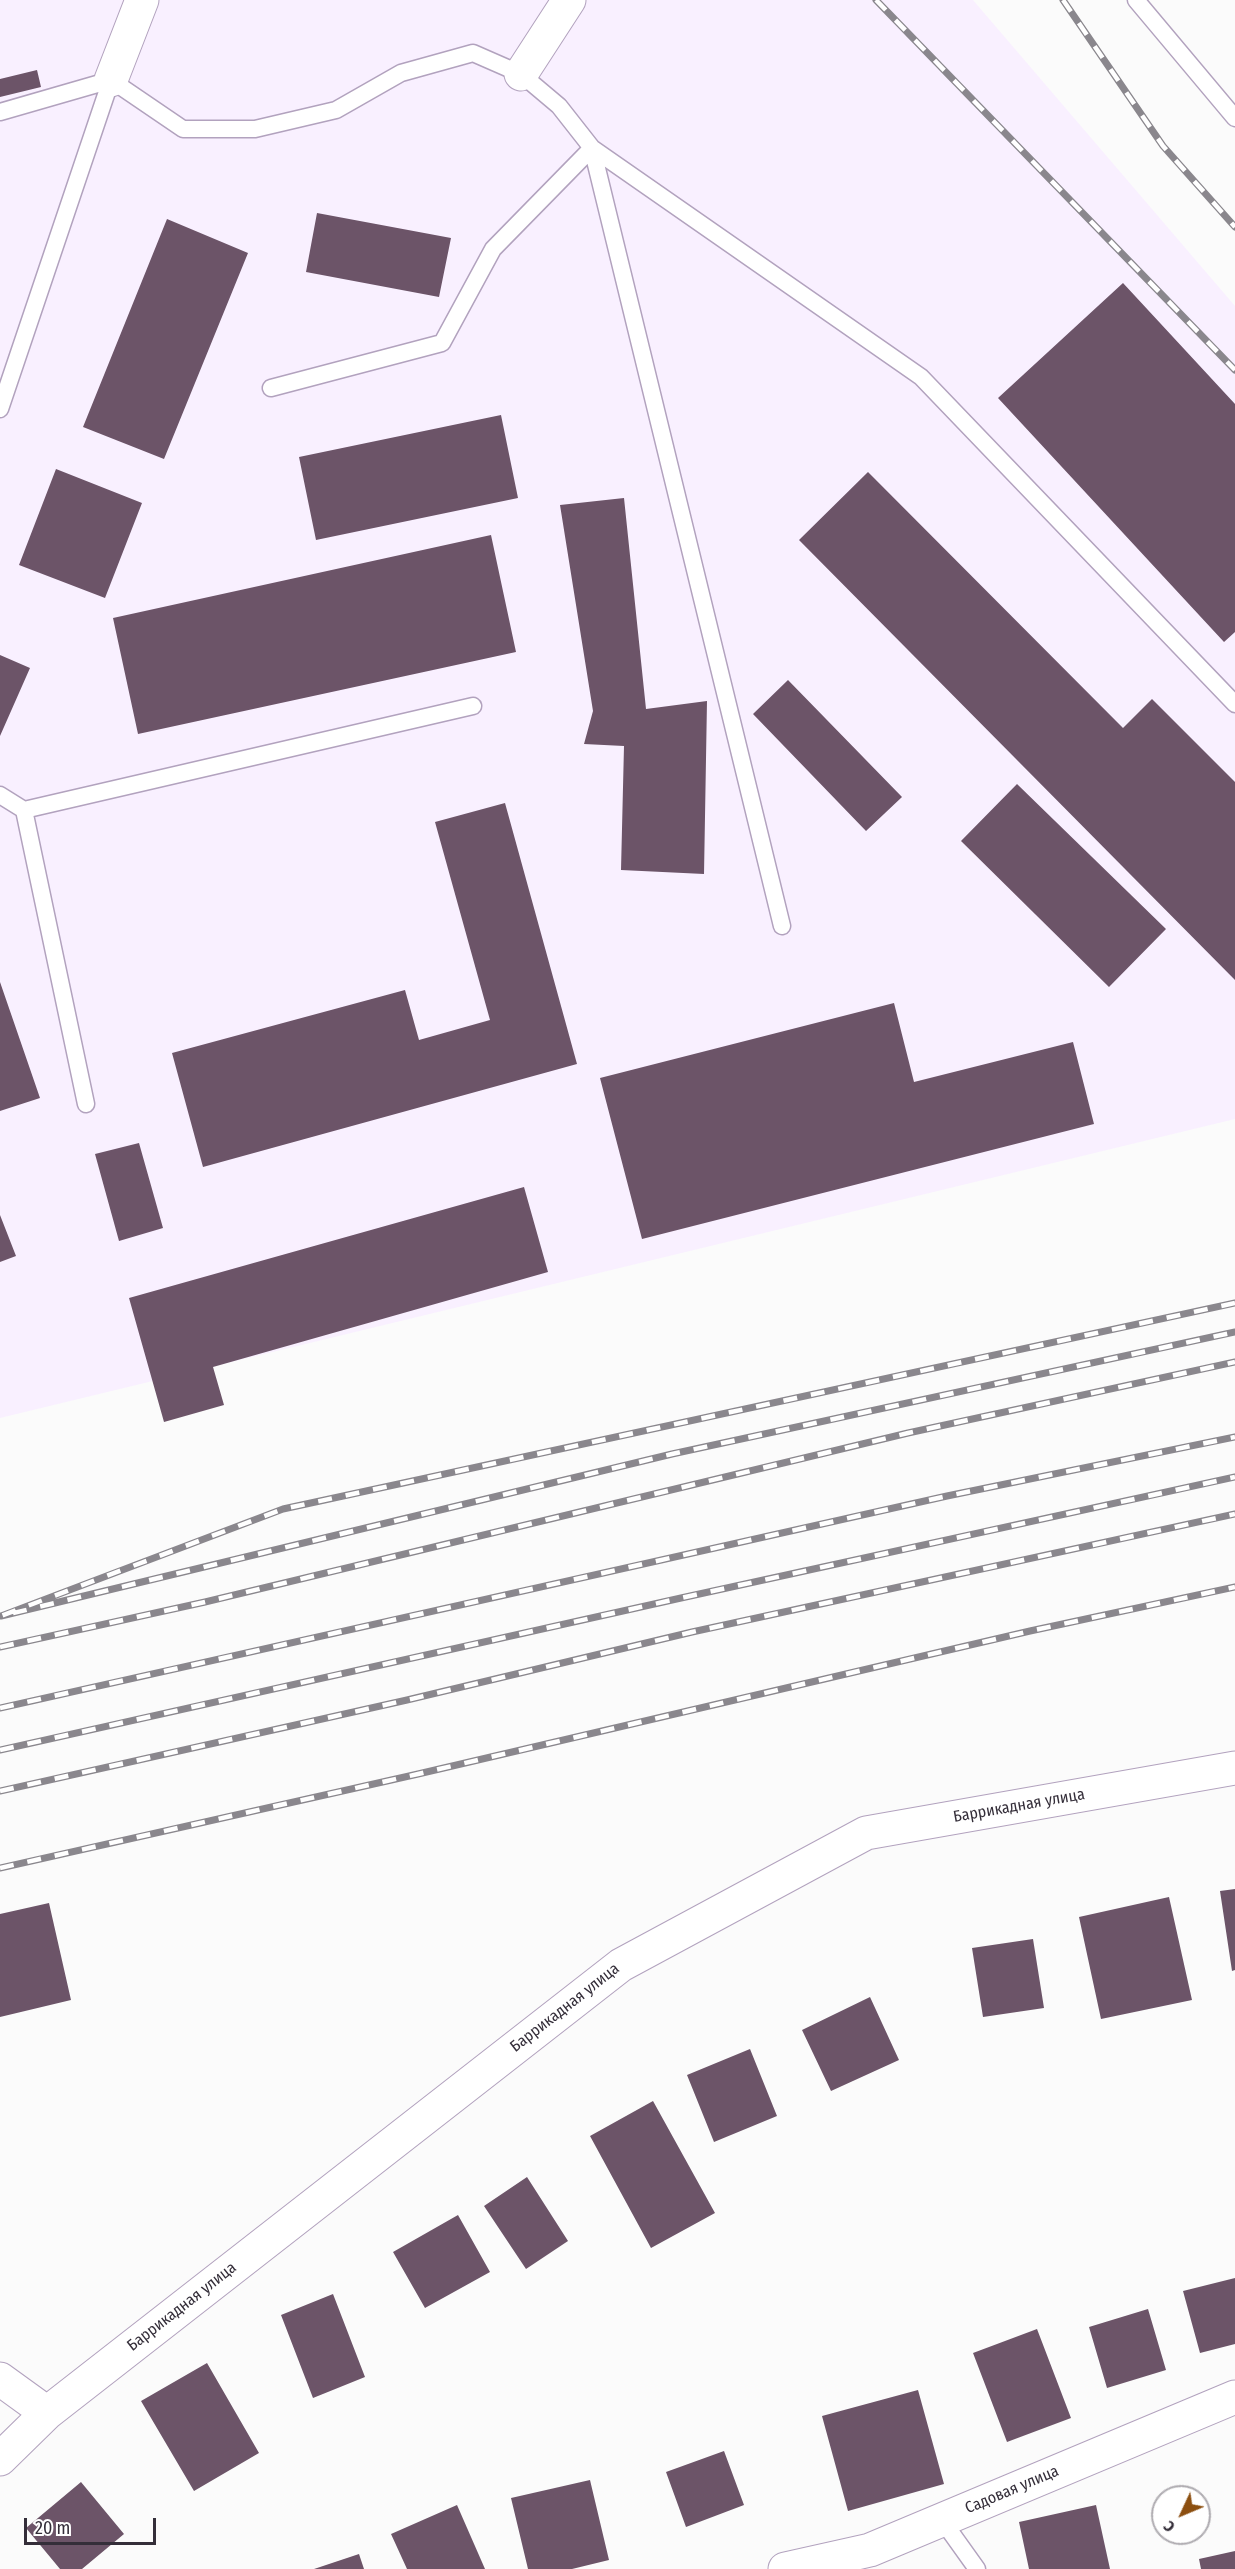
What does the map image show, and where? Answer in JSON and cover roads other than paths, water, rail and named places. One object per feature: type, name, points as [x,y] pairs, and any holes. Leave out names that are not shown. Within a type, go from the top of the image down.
[{"type":"street","points":[[111,80],[142,0]]},
{"type":"street","points":[[522,74],[569,0]]},
{"type":"street","name":"Баррикадная улица","points":[[0,2459],[46,2413],[631,1959],[866,1833],[1235,1768]]},
{"type":"street","points":[[0,2379],[46,2413]]},
{"type":"street","name":"Садовая улица","points":[[785,2569],[870,2550],[1235,2397]]},
{"type":"lane","points":[[1136,0],[1235,118]]},
{"type":"lane","points":[[111,80],[183,129],[255,129],[336,110],[401,73],[473,54],[522,74],[559,106],[592,148],[921,377],[1235,704]]},
{"type":"lane","points":[[0,112],[111,80]]},
{"type":"lane","points":[[0,409],[111,80]]},
{"type":"lane","points":[[271,388],[442,344],[493,249],[592,148]]},
{"type":"lane","points":[[592,148],[782,926]]},
{"type":"lane","points":[[0,795],[24,810],[473,706]]},
{"type":"lane","points":[[24,810],[86,1104]]},
{"type":"lane","points":[[942,2520],[977,2569]]},
{"type":"railway","points":[[876,0],[1235,370]]},
{"type":"railway","points":[[1063,0],[1163,146],[1235,227]]},
{"type":"railway","points":[[1235,1303],[283,1509],[1,1616],[672,1454],[1235,1332]]},
{"type":"railway","points":[[0,1647],[205,1602],[908,1433],[1235,1362]]},
{"type":"railway","points":[[0,1708],[947,1496],[1235,1437]]},
{"type":"railway","points":[[0,1750],[1235,1477]]},
{"type":"railway","points":[[0,1791],[407,1700],[692,1632],[1235,1514]]},
{"type":"railway","points":[[0,1868],[418,1774],[1030,1631],[1235,1587]]}]
